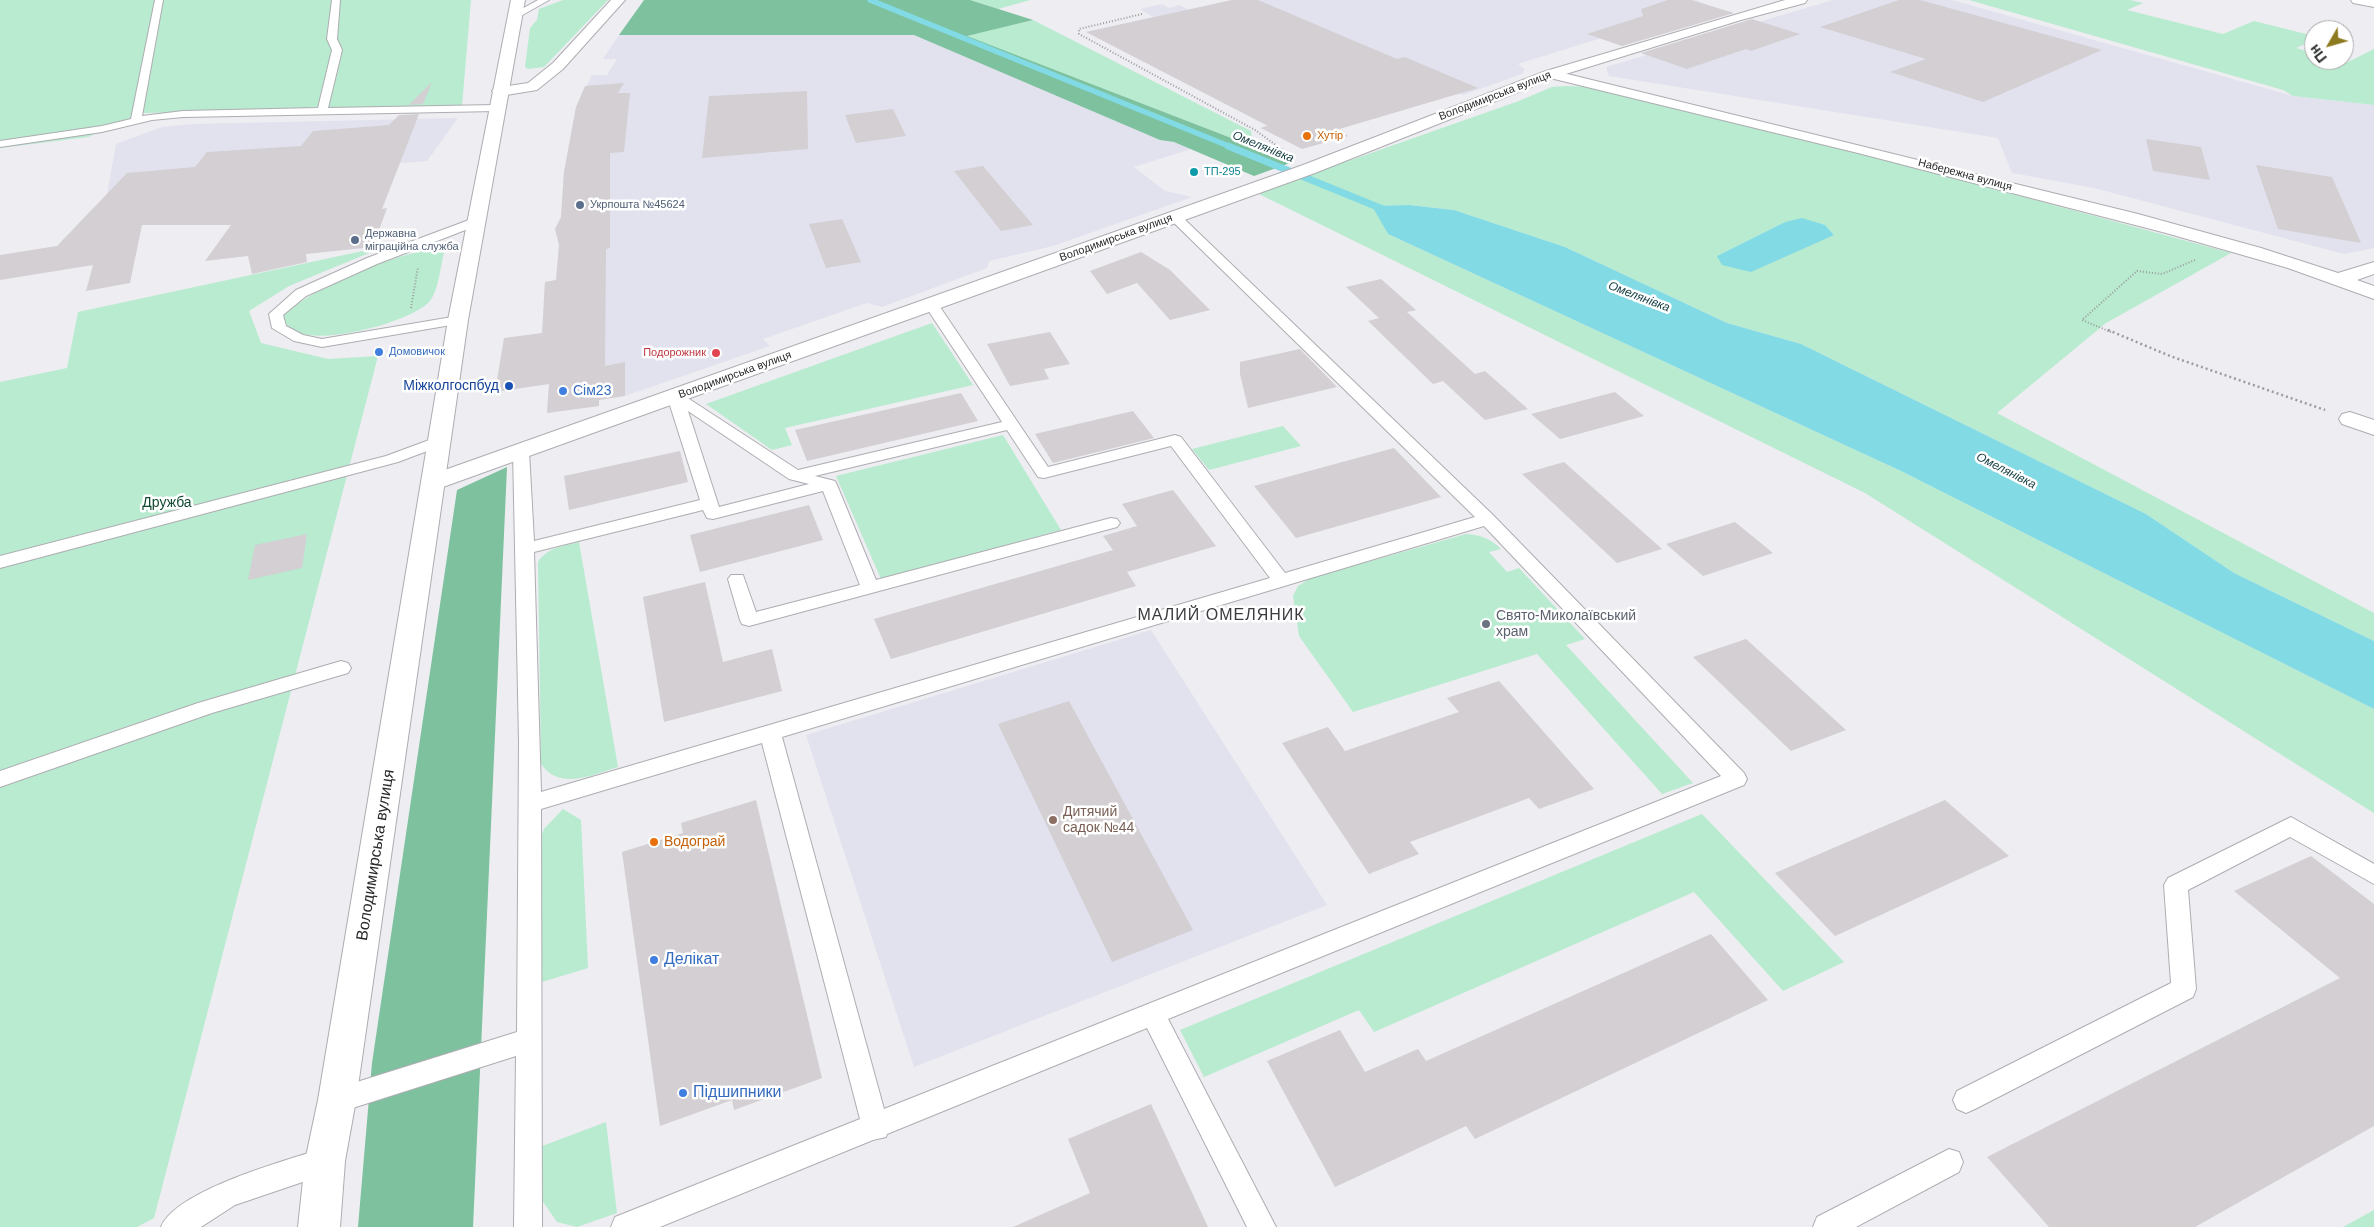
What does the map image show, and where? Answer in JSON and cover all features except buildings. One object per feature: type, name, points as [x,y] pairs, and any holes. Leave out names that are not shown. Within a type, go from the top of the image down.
[{"type":"street","points":[[500,91],[532,87],[551,71],[618,0]]},
{"type":"street","name":"Володимирська вулиця","points":[[434,482],[1304,171],[1551,74],[1736,17],[1800,0]]},
{"type":"street","points":[[2358,0],[2374,4]]},
{"type":"street","name":"Володимирська вулиця","points":[[319,1227],[325,1161],[337,1100],[458,320],[496,108],[517,7]]},
{"type":"street","name":"Набережна вулиця","points":[[1551,74],[1878,153],[2232,244],[2374,293]]},
{"type":"street","points":[[2338,279],[2374,268]]},
{"type":"street","points":[[2350,419],[2374,428]]},
{"type":"lane","points":[[136,120],[160,0]]},
{"type":"lane","points":[[322,112],[337,50],[332,39],[336,0]]},
{"type":"lane","points":[[517,7],[545,0]]},
{"type":"lane","points":[[0,144],[102,129],[136,120],[183,114],[496,108]]},
{"type":"lane","points":[[625,1227],[876,1128],[1736,779],[1487,520],[1175,217]]},
{"type":"lane","points":[[458,320],[322,343],[299,338],[279,328],[276,314],[301,293],[372,260],[477,221]]},
{"type":"lane","points":[[931,304],[1014,424],[1044,473],[1176,440],[1281,580]]},
{"type":"lane","points":[[675,396],[795,475],[829,485]]},
{"type":"lane","points":[[675,396],[713,514],[829,485]]},
{"type":"lane","points":[[795,475],[1014,424]]},
{"type":"lane","points":[[0,562],[392,459],[440,441]]},
{"type":"lane","points":[[521,451],[527,548],[530,804],[528,1227]]},
{"type":"lane","points":[[829,485],[870,588]]},
{"type":"lane","points":[[527,548],[709,503]]},
{"type":"lane","points":[[530,804],[1487,520]]},
{"type":"lane","points":[[737,579],[749,620],[1111,523]]},
{"type":"lane","points":[[0,780],[205,708],[341,668]]},
{"type":"lane","points":[[770,732],[876,1128]]},
{"type":"lane","points":[[1966,1100],[2184,989],[2176,885],[2291,826],[2374,875]]},
{"type":"lane","points":[[1153,1015],[1262,1227]]},
{"type":"lane","points":[[337,1100],[528,1040]]},
{"type":"lane","points":[[175,1227],[227,1194],[325,1161]]},
{"type":"lane","points":[[1827,1227],[1950,1162]]},
{"type":"path","points":[[1142,14],[1079,29],[1079,34],[1255,130],[1304,171]]},
{"type":"path","points":[[2232,244],[2162,274],[2137,271],[2082,320],[2170,356],[2350,419]]},
{"type":"path","points":[[410,316],[420,259]]},
{"type":"shaded area","points":[[1232,0],[1696,0],[1708,5],[1518,64],[1525,69],[1522,74],[1463,95],[1458,93],[1274,134],[1260,128],[1267,125],[1086,32],[1153,17],[1140,9],[1162,4],[1169,8],[1179,5],[1190,10]]},
{"type":"shaded area","points":[[1833,0],[1952,0],[2293,96],[2374,105],[2374,248],[2344,254],[2094,188],[2012,173],[1998,138],[1609,76],[1606,67]]},
{"type":"shaded area","points":[[619,35],[914,35],[1160,140],[1174,142],[1191,149],[1134,167],[1165,191],[1192,197],[1053,246],[989,261],[987,268],[882,307],[867,303],[763,339],[770,346],[625,396],[599,400],[599,406],[547,413],[553,332],[544,297],[545,282],[556,280],[560,235],[555,229],[566,215],[561,216],[564,172],[576,107],[592,75],[607,75],[617,59],[603,59]]},
{"type":"shaded area","points":[[458,118],[427,161],[348,167],[269,179],[107,194],[116,144],[162,127],[193,124]]},
{"type":"shaded area","name":"Дитячий садок №44","points":[[1151,630],[1327,905],[914,1067],[806,735]]},
{"type":"green space","points":[[0,0],[471,0],[462,106],[144,113],[88,137],[0,148]]},
{"type":"green space","points":[[563,0],[608,0],[544,67],[528,69],[525,67],[530,28],[537,20],[539,9]]},
{"type":"green space","points":[[644,0],[970,0],[1033,20],[967,36],[1239,141],[1252,138],[1290,163],[1254,176],[1174,142],[1160,140],[914,35],[619,35]]},
{"type":"green space","points":[[970,0],[1030,0],[998,9]]},
{"type":"green space","points":[[1969,0],[2130,0],[2143,3],[2127,10],[2223,34],[2254,21],[2304,34],[2304,44],[2296,48],[2304,50],[2304,70],[2354,70],[2354,59],[2374,49],[2374,105],[2293,96],[2283,90]]},
{"type":"green space","points":[[1033,20],[1251,131],[1252,138],[1239,141],[966,36]]},
{"type":"green space","points":[[1552,87],[1590,87],[1865,154],[2231,253],[2106,323],[1997,413],[2374,613],[2374,641],[2234,573],[2146,514],[1801,344],[1727,323],[1565,247],[1454,210],[1409,205],[1373,206],[1388,234],[1901,471],[2374,709],[2374,813],[1865,493],[1257,193],[1519,101]],"holes":[[[1785,222],[1825,225],[1834,235],[1717,256]]]},
{"type":"green space","name":"Дружба","points":[[386,246],[289,286],[249,311],[261,343],[328,359],[378,356],[154,1218],[137,1227],[0,1227],[0,382],[67,368],[78,312]]},
{"type":"green space","points":[[432,249],[441,249],[444,253],[439,278],[430,301],[418,310],[399,319],[350,333],[325,336],[304,334],[289,328],[283,315],[314,293],[375,265]]},
{"type":"green space","points":[[932,323],[973,385],[785,428],[792,445],[772,450],[706,404]]},
{"type":"green space","points":[[1283,426],[1301,446],[1209,470],[1192,449]]},
{"type":"green space","points":[[1003,435],[1061,530],[881,579],[836,476]]},
{"type":"green space","points":[[507,467],[473,1227],[358,1227],[372,1063],[457,490]]},
{"type":"green space","points":[[1466,534],[1485,538],[1497,545],[1501,549],[1489,552],[1507,572],[1519,568],[1585,639],[1566,645],[1693,783],[1662,794],[1537,654],[1353,712],[1299,636],[1293,596],[1298,586],[1311,578]]},
{"type":"green space","points":[[579,542],[618,767],[587,777],[567,779],[557,777],[541,764],[538,562],[546,554],[561,546]]},
{"type":"green space","points":[[563,809],[581,820],[588,968],[542,982],[539,842],[544,829]]},
{"type":"green space","points":[[1702,814],[1844,962],[1783,991],[1694,892],[1374,1032],[1359,1010],[1204,1077],[1180,1030]]},
{"type":"green space","points":[[606,1122],[617,1213],[577,1227],[557,1222],[539,1196],[537,1148]]},
{"type":"green space","points":[[2374,1210],[2374,1227],[2343,1227]]},
{"type":"water","points":[[1409,205],[1454,210],[1565,247],[1727,323],[1801,344],[2146,514],[2234,573],[2374,641],[2374,709],[1901,471],[1388,234],[1372,206]]},
{"type":"water","points":[[1802,218],[1825,225],[1834,235],[1751,272],[1722,265],[1717,256],[1785,222]]},
{"type":"waterway","name":"Омелянівка","points":[[870,0],[1231,147]]},
{"type":"waterway","name":"Омелянівка","points":[[1228,146],[1385,210]]},
{"type":"place","name":"Хутір","points":[[1307,136]]},
{"type":"place","name":"ТП-295","points":[[1194,172]]},
{"type":"place","name":"Укрпошта №45624","points":[[580,205]]},
{"type":"place","name":"Державна міграційна служба","points":[[355,240]]},
{"type":"place","name":"Домовичок","points":[[379,352]]},
{"type":"place","name":"Подорожник","points":[[716,353]]},
{"type":"place","name":"Міжколгоспбуд","points":[[509,386]]},
{"type":"place","name":"Сім23","points":[[563,391]]},
{"type":"place","name":"Свято-Миколаївський храм","points":[[1486,624]]},
{"type":"place","name":"Дитячий садок №44","points":[[1053,820]]},
{"type":"place","name":"Водограй","points":[[654,842]]},
{"type":"place","name":"Делікат","points":[[654,960]]},
{"type":"place","name":"Підшипники","points":[[683,1093]]},
{"type":"district","name":"МАЛИЙ ОМЕЛЯНИК","points":[[1221,616]]}]
